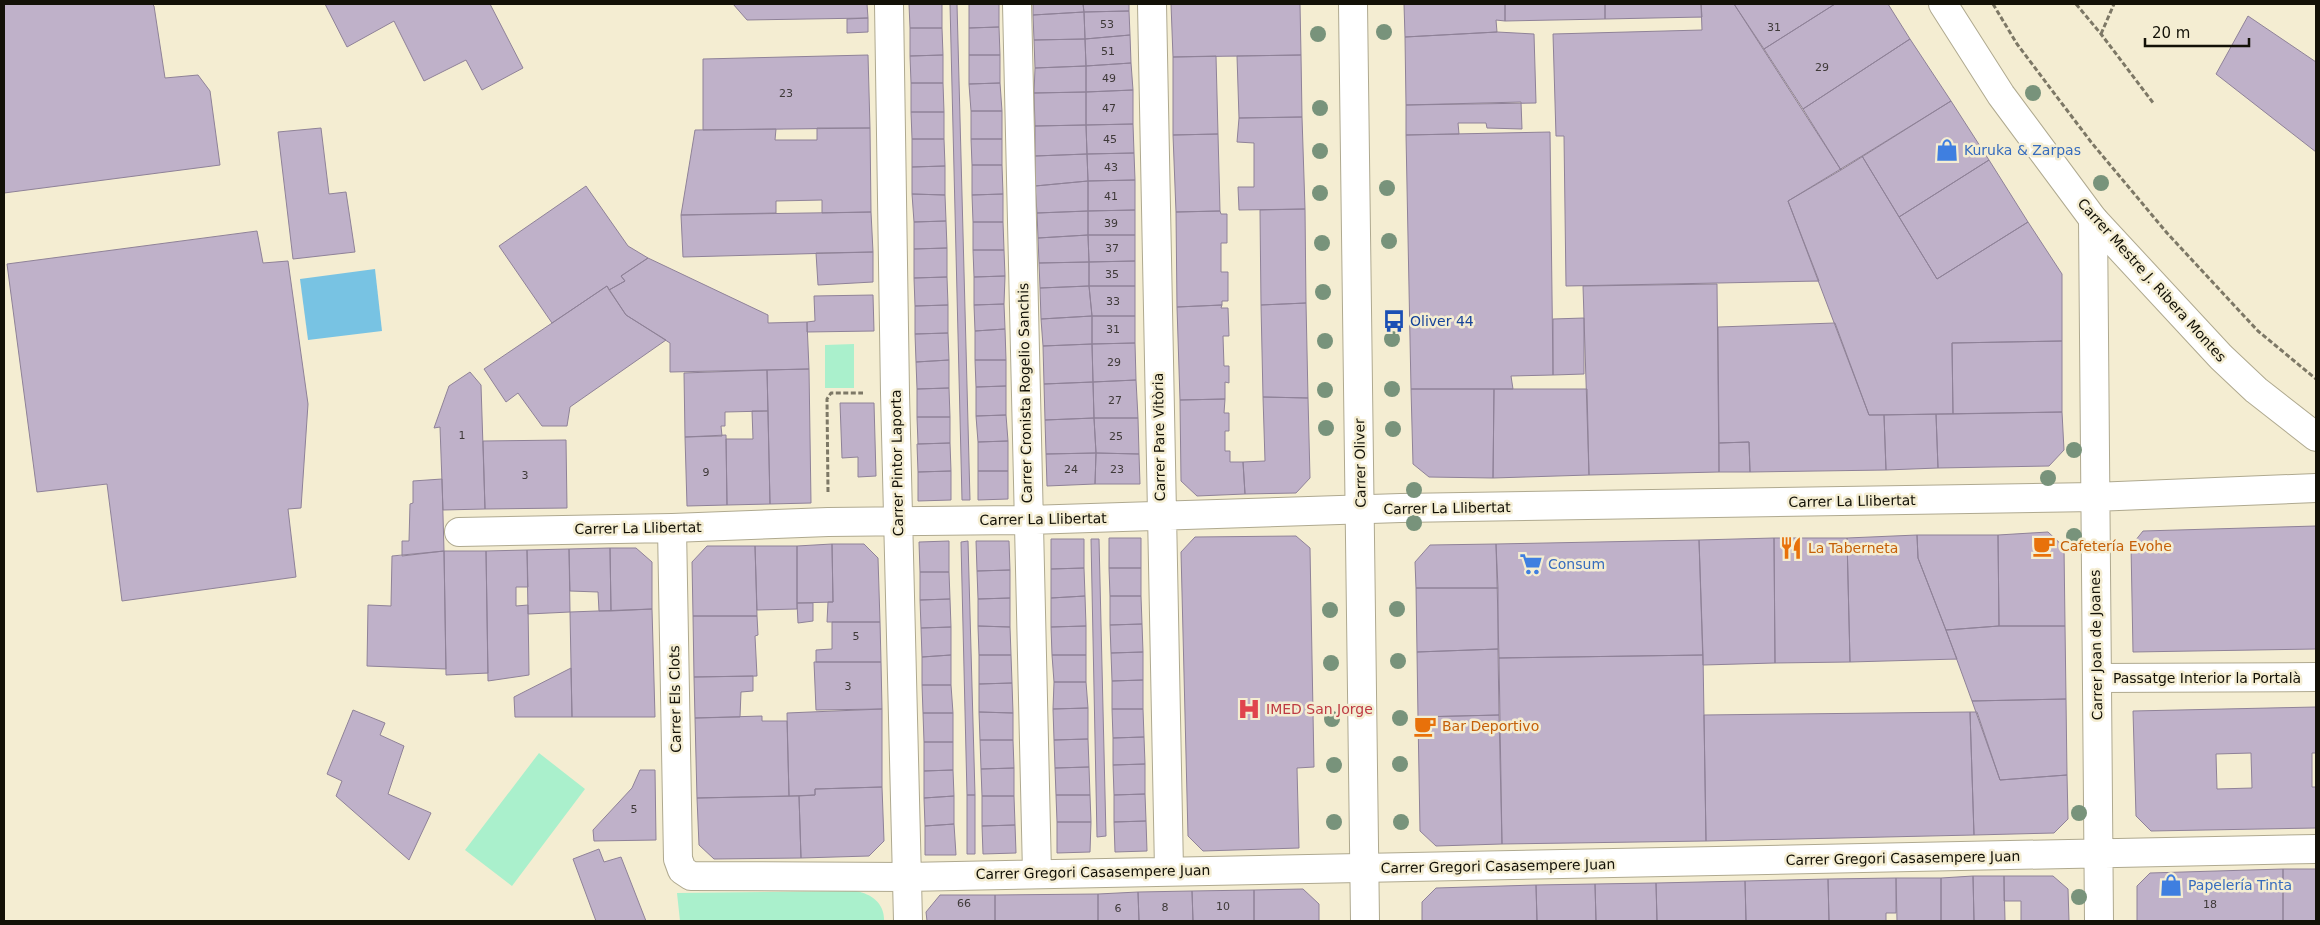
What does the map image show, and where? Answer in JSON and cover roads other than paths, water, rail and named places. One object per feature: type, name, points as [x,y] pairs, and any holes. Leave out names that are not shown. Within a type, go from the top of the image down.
[{"type":"street","name":"Carrer Pintor Laporta","points":[[889,4],[895,393],[908,921]]},
{"type":"street","name":"Carrer Cronista Rogelio Sanchis","points":[[1017,4],[1037,873]]},
{"type":"street","name":"Carrer Pare Vitòria","points":[[1152,4],[1168,870]]},
{"type":"street","name":"Carrer Oliver","points":[[1353,4],[1365,921]]},
{"type":"street","name":"Carrer Mestre J. Ribera Montes","points":[[1943,4],[2001,95],[2093,219],[2221,357],[2256,390],[2316,437]]},
{"type":"street","name":"Carrer Joan de Joanes","points":[[2093,219],[2099,921]]},
{"type":"street","name":"Carrer La Llibertat","points":[[459,532],[672,528],[828,522],[1028,520],[1360,510],[2094,497],[2316,488]]},
{"type":"street","name":"Carrer Els Clots","points":[[672,528],[678,858],[682,870]]},
{"type":"street","name":"Passatge Interior la Portalà","points":[[2097,678],[2316,677]]},
{"type":"street","name":"Carrer Gregori Casasempere Juan","points":[[682,870],[691,876],[906,877],[1168,870],[1364,869],[2316,849]]},
{"type":"water","points":[[375,269],[382,331],[308,340],[300,279]]},
{"type":"place","name":"Kuruka & Zarpas","points":[[1947,150]]},
{"type":"place","name":"Oliver 44","points":[[1394,321]]},
{"type":"place","name":"Cafetería Evohe","points":[[2044,546]]},
{"type":"place","name":"La Taberneta","points":[[1791,548]]},
{"type":"place","name":"Consum","points":[[1531,564]]},
{"type":"place","name":"IMED San Jorge","points":[[1249,709]]},
{"type":"place","name":"Bar Deportivo","points":[[1425,726]]},
{"type":"place","name":"Papelería Tinta","points":[[2171,885]]}]
